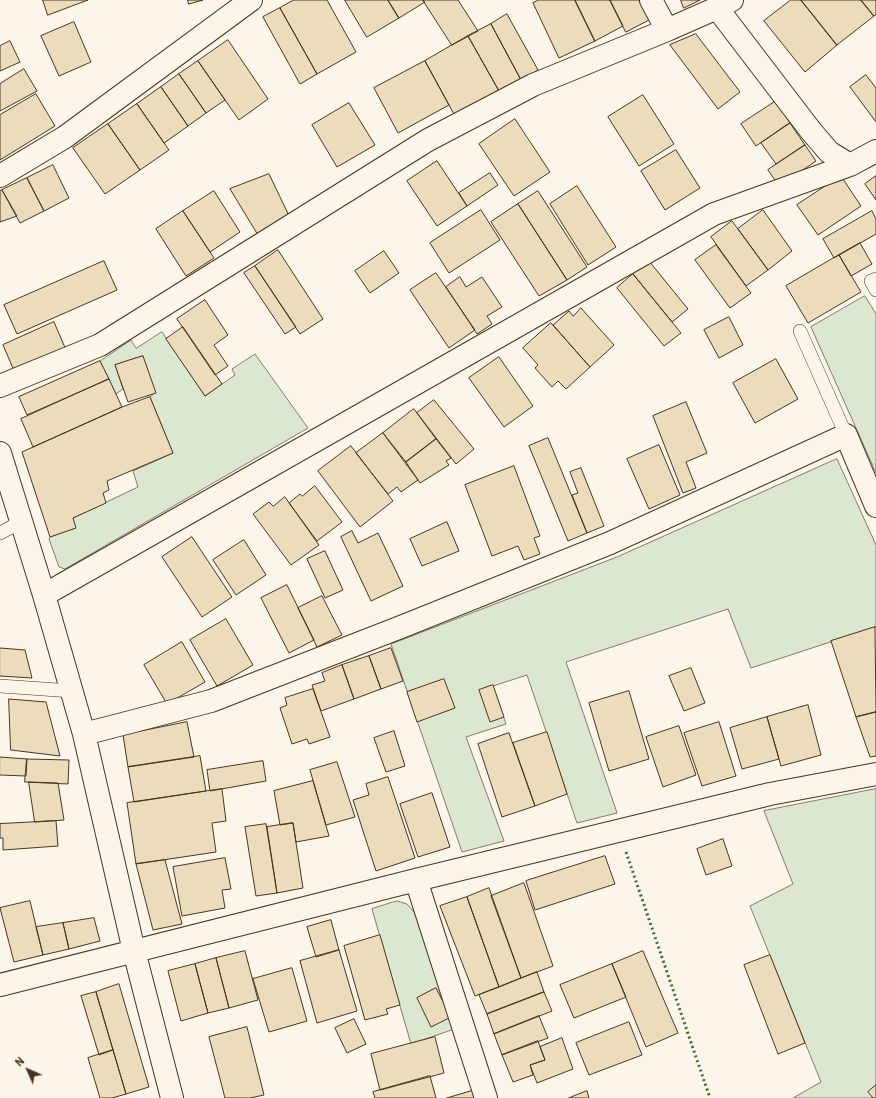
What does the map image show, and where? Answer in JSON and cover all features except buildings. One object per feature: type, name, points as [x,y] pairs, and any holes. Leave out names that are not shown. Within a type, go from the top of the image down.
[{"type":"street","points":[[0,176],[65,137],[251,0]]},
{"type":"street","points":[[651,0],[667,30]]},
{"type":"street","points":[[0,386],[100,345],[442,133],[533,85],[667,30],[724,4],[811,131],[829,152],[850,165]]},
{"type":"street","points":[[44,595],[714,214],[850,165],[876,151]]},
{"type":"street","points":[[84,734],[211,701],[406,625],[610,542],[846,435],[876,506]]},
{"type":"street","points":[[0,453],[44,595],[84,734],[134,951],[172,1098]]},
{"type":"street","points":[[0,985],[416,880],[770,794],[876,774]]},
{"type":"street","points":[[416,880],[486,1098]]},
{"type":"lane","points":[[876,279],[871,281],[876,290]]},
{"type":"lane","points":[[800,331],[846,435]]},
{"type":"lane","points":[[0,532],[21,522]]},
{"type":"lane","points":[[0,686],[72,691]]},
{"type":"green space","points":[[865,296],[876,314],[876,473],[811,327]]},
{"type":"green space","points":[[162,332],[205,396],[235,375],[232,369],[255,354],[308,428],[65,569],[59,567],[49,539],[50,537],[75,528],[73,518],[138,487],[133,471],[173,453],[150,397],[155,393],[143,356],[115,365],[123,389],[116,394],[100,361],[131,340],[136,348]]},
{"type":"green space","points":[[837,459],[876,545],[876,627],[751,668],[728,609],[566,662],[617,813],[577,823],[527,675],[493,686],[506,724],[466,737],[504,841],[462,852],[391,644],[617,557]]},
{"type":"green space","points":[[876,789],[876,1098],[793,1098],[821,1082],[750,906],[793,884],[764,811]]},
{"type":"green space","points":[[397,901],[407,904],[414,912],[460,1027],[411,1044],[372,909]]},
{"type":"hedge","points":[[626,852],[710,1098]]}]
